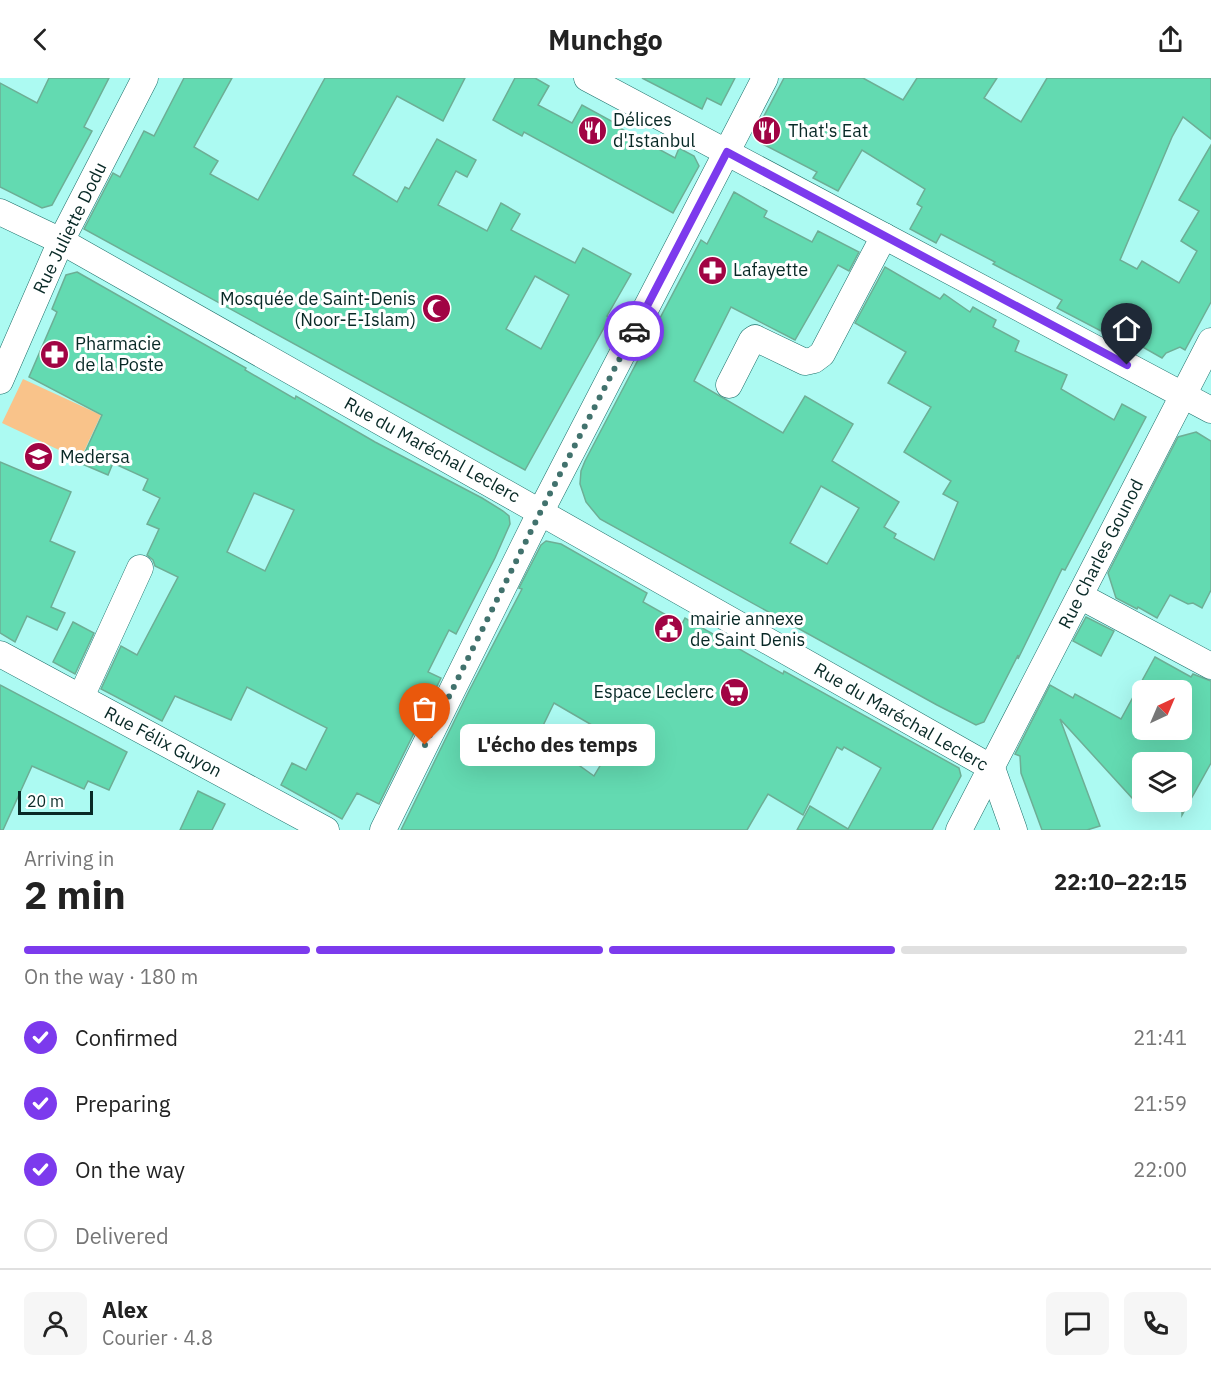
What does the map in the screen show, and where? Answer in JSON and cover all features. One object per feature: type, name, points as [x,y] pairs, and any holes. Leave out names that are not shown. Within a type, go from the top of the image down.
[{"type":"street","name":"Rue Juliette Dodu","points":[[0,381],[61,241],[145,78]]},
{"type":"street","points":[[587,78],[1211,410]]},
{"type":"street","points":[[383,830],[541,511],[765,78]]},
{"type":"street","name":"Rue du Maréchal Leclerc","points":[[0,212],[61,241],[992,768],[1014,830]]},
{"type":"street","points":[[729,385],[755,338],[805,362],[814,360],[822,354],[884,236]]},
{"type":"street","name":"Rue Charles Gounod","points":[[959,830],[1211,341]]},
{"type":"street","points":[[81,697],[140,568]]},
{"type":"street","points":[[1080,596],[1211,666]]},
{"type":"street","name":"Rue Félix Guyon","points":[[0,654],[326,830]]},
{"type":"shaded area","points":[[23,379],[101,415],[80,460],[2,423]]},
{"type":"building","points":[[49,78],[109,78],[84,127],[92,131],[52,205],[42,208],[0,187],[0,83],[37,103]]},
{"type":"building","points":[[184,78],[232,78],[194,147],[218,161],[210,174],[258,200],[325,78],[465,78],[443,121],[397,96],[353,175],[397,202],[405,187],[409,189],[437,139],[476,160],[467,177],[456,171],[438,205],[487,231],[501,203],[520,214],[511,230],[575,263],[583,248],[631,274],[607,316],[610,317],[525,470],[84,229],[113,173],[120,177],[144,131],[154,136]],"holes":[[[535,276],[569,295],[541,349],[506,329]]]},
{"type":"building","points":[[515,78],[535,78],[549,86],[538,105],[572,123],[582,105],[675,158],[679,148],[694,156],[699,166],[673,213],[524,132],[522,136],[493,120]]},
{"type":"building","points":[[642,78],[735,78],[721,105],[707,98],[702,109]]},
{"type":"building","points":[[784,78],[863,78],[903,100],[917,78],[997,78],[984,98],[1021,122],[1047,78],[1211,78],[1211,139],[1183,117],[1172,137],[1120,260],[1137,269],[1142,261],[1179,283],[1197,251],[1181,241],[1199,211],[1179,200],[1211,145],[1211,302],[1185,350],[1180,347],[1166,353],[1162,358],[1104,325],[1101,331],[1057,308],[1062,300],[941,234],[936,243],[910,229],[922,207],[917,204],[925,189],[862,150],[838,191],[813,178],[817,172],[759,142],[764,134],[756,131]]},
{"type":"building","points":[[734,192],[767,211],[764,217],[812,242],[818,231],[859,252],[849,271],[838,265],[795,340],[731,307],[694,381],[783,433],[805,396],[853,424],[832,461],[899,502],[884,527],[896,534],[894,538],[934,560],[958,502],[943,494],[951,481],[904,452],[931,407],[888,383],[906,352],[855,323],[885,267],[940,299],[944,294],[970,312],[973,307],[996,320],[993,327],[1019,341],[1015,351],[1067,375],[1061,389],[1114,420],[1122,404],[1146,417],[1065,570],[1062,569],[984,722],[976,725],[937,705],[600,519],[586,502],[580,484],[585,461],[701,240],[707,244]],"holes":[[[821,486],[859,508],[827,564],[790,543]]]},
{"type":"building","points":[[77,272],[246,368],[245,370],[295,399],[296,396],[375,442],[482,498],[509,516],[510,524],[495,558],[456,634],[449,630],[428,672],[441,678],[379,804],[357,793],[342,819],[281,785],[292,763],[306,770],[327,728],[247,687],[231,720],[175,696],[162,721],[101,689],[121,646],[137,655],[178,577],[155,566],[153,560],[147,555],[159,529],[147,524],[160,498],[143,490],[148,479],[113,463],[108,475],[80,463],[102,415],[29,377],[57,312],[52,309],[66,275]],"holes":[[[254,493],[294,510],[265,571],[227,552]]]},
{"type":"building","points":[[1196,432],[1211,441],[1211,590],[1202,608],[1170,595],[1157,618],[1116,598],[1108,573],[1178,437]]},
{"type":"building","points":[[0,462],[71,492],[50,541],[75,552],[51,607],[65,613],[57,630],[27,616],[15,642],[0,633]]},
{"type":"building","points":[[546,541],[561,544],[647,593],[643,602],[682,624],[685,618],[783,674],[784,671],[959,768],[961,776],[932,830],[797,830],[810,806],[848,829],[881,768],[844,747],[842,750],[837,747],[803,815],[768,794],[747,830],[401,830],[522,589],[519,588],[541,545]],"holes":[[[554,703],[616,739],[594,776],[538,736]]]},
{"type":"building","points":[[1086,617],[1114,631],[1101,656],[1073,641]]},
{"type":"building","points":[[73,622],[94,633],[75,674],[53,662]]},
{"type":"building","points":[[1155,657],[1191,677],[1193,674],[1211,681],[1211,763],[1192,797],[1192,752],[1132,752],[1132,798],[1060,719],[1100,826],[1087,830],[1042,830],[1021,773],[1020,756],[1015,754],[1050,685],[1073,698],[1075,694],[1121,719],[1132,699],[1132,740],[1192,740],[1192,680],[1142,680]]},
{"type":"building","points":[[0,685],[127,752],[109,790],[88,781],[84,789],[32,766],[3,830],[0,830]]},
{"type":"building","points":[[198,791],[225,804],[212,830],[180,830]]},
{"type":"way so far","points":[[425,745],[541,511],[634,331]]},
{"type":"place","name":"Délices d'Istanbul","points":[[592,130]]},
{"type":"place","name":"That's Eat","points":[[767,131]]},
{"type":"place","name":"Lafayette","points":[[712,270]]},
{"type":"place","name":"Mosquée de Saint-Denis (Noor-E-Islam)","points":[[437,309]]},
{"type":"place","name":"Pharmacie de la Poste","points":[[54,354]]},
{"type":"place","name":"Medersa","points":[[39,457]]},
{"type":"place","name":"mairie annexe de Saint Denis","points":[[669,629]]},
{"type":"place","name":"Espace Leclerc","points":[[735,692]]},
{"type":"place","name":"L'écho des temps","points":[[425,745]]},
{"type":"route","points":[[634,331],[727,152],[1127,365]]}]
